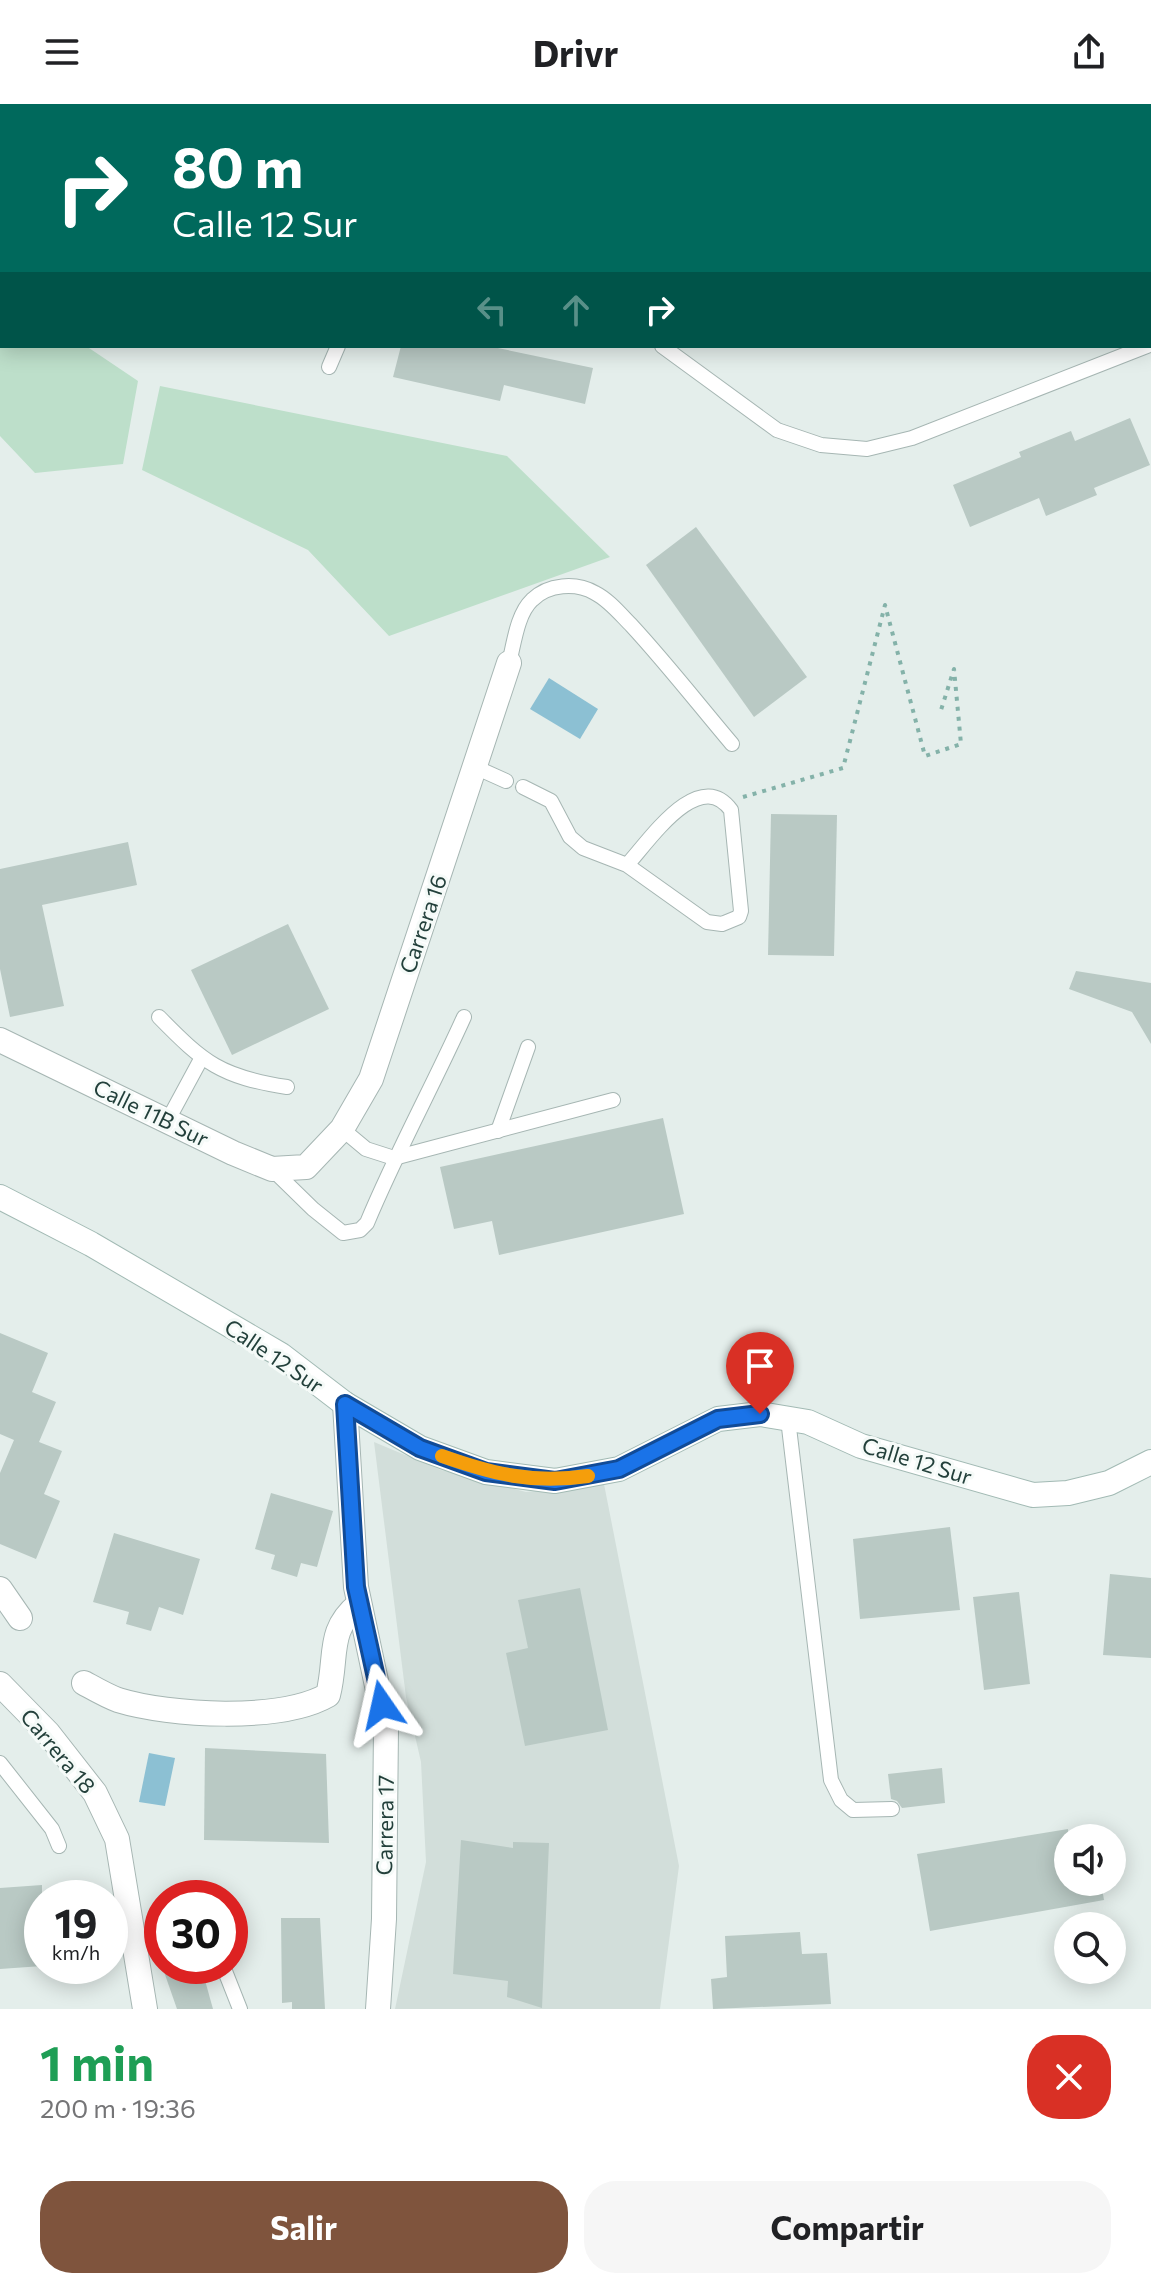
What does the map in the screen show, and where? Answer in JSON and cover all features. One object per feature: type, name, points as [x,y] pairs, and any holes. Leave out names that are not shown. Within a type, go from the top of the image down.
[{"type":"street","name":"Carrera 16","points":[[306,1167],[342,1129],[371,1079],[509,663]]},
{"type":"street","name":"Calle 11B Sur","points":[[0,1040],[272,1169],[306,1167]]},
{"type":"street","name":"Calle 12 Sur","points":[[0,1197],[91,1244],[281,1355],[345,1404],[420,1448],[486,1472],[555,1481],[619,1469],[718,1419],[760,1414],[808,1422],[861,1446],[1033,1495],[1068,1493],[1109,1483],[1151,1462]]},
{"type":"street","name":"Carrera 17","points":[[345,1404],[359,1604],[386,1728],[384,1919],[378,2009]]},
{"type":"street","points":[[0,1589],[20,1618]]},
{"type":"street","points":[[84,1683],[117,1700],[184,1711],[251,1713],[314,1704],[328,1695],[335,1668],[335,1636],[343,1617],[359,1604]]},
{"type":"street","name":"Carrera 18","points":[[0,1684],[48,1733],[95,1793],[117,1839],[145,2009]]},
{"type":"lane","points":[[329,367],[337,348]]},
{"type":"lane","points":[[665,348],[777,430],[821,445],[867,449],[912,438],[1141,348]]},
{"type":"lane","points":[[509,663],[520,620],[531,601],[549,589],[562,586],[589,590],[616,610],[660,656],[732,744]]},
{"type":"lane","points":[[475,767],[506,781]]},
{"type":"lane","points":[[523,787],[551,801],[570,837],[583,848],[627,865],[707,922],[722,924],[736,920],[741,911],[731,810],[726,802],[707,797],[687,801],[627,865]]},
{"type":"lane","points":[[159,1017],[201,1059],[253,1082],[287,1087]]},
{"type":"lane","points":[[272,1169],[343,1233],[351,1234],[367,1223],[394,1158],[419,1116],[464,1017]]},
{"type":"lane","points":[[498,1131],[528,1047]]},
{"type":"lane","points":[[168,1120],[201,1059]]},
{"type":"lane","points":[[342,1129],[366,1149],[394,1158],[613,1100]]},
{"type":"lane","points":[[788,1419],[831,1780],[841,1800],[853,1810],[892,1809]]},
{"type":"lane","points":[[0,1763],[44,1819],[59,1846]]},
{"type":"lane","points":[[230,1984],[240,2009]]},
{"type":"path","points":[[726,802],[843,768],[885,605],[925,756],[961,744],[954,669],[941,710]]},
{"type":"shaded area","points":[[374,1442],[441,1470],[526,1492],[604,1484],[679,1866],[660,2009],[395,2009],[426,1862],[421,1762],[406,1697]]},
{"type":"green space","points":[[0,348],[89,348],[138,381],[123,464],[35,473],[0,436]]},
{"type":"green space","points":[[160,386],[507,456],[610,557],[389,636],[308,550],[142,470]]},
{"type":"water","points":[[549,678],[598,709],[580,739],[530,709]]},
{"type":"water","points":[[149,1753],[175,1758],[165,1806],[139,1802]]},
{"type":"building","points":[[400,348],[498,348],[593,368],[585,404],[504,385],[500,401],[393,377]]},
{"type":"building","points":[[1130,418],[1150,465],[1094,488],[1097,495],[1046,516],[1039,498],[970,527],[953,485],[1021,457],[1019,452],[1071,431],[1075,441]]},
{"type":"building","points":[[696,527],[807,677],[754,717],[646,565]]},
{"type":"building","points":[[771,814],[837,815],[834,956],[768,955]]},
{"type":"building","points":[[128,842],[137,885],[42,905],[64,1006],[10,1017],[0,969],[0,869]]},
{"type":"building","points":[[288,924],[329,1009],[232,1055],[191,970]]},
{"type":"building","points":[[1076,971],[1151,983],[1151,1044],[1132,1012],[1069,989]]},
{"type":"building","points":[[663,1118],[684,1214],[499,1255],[492,1221],[454,1229],[440,1167]]},
{"type":"building","points":[[0,1333],[48,1353],[32,1392],[56,1402],[39,1442],[62,1451],[44,1494],[60,1501],[36,1559],[0,1544],[0,1473],[14,1440],[0,1434]]},
{"type":"building","points":[[271,1493],[333,1511],[317,1567],[301,1563],[297,1577],[271,1569],[275,1555],[255,1549]]},
{"type":"building","points":[[950,1527],[960,1610],[860,1619],[853,1539]]},
{"type":"building","points":[[114,1533],[200,1559],[183,1615],[159,1607],[151,1631],[126,1624],[129,1612],[93,1602]]},
{"type":"building","points":[[1110,1574],[1151,1578],[1151,1658],[1103,1655]]},
{"type":"building","points":[[580,1588],[608,1730],[525,1746],[506,1653],[528,1648],[518,1600]]},
{"type":"building","points":[[1019,1592],[1030,1684],[984,1690],[973,1597]]},
{"type":"building","points":[[205,1748],[326,1754],[329,1843],[204,1840]]},
{"type":"building","points":[[942,1768],[945,1803],[902,1808],[891,1799],[888,1774]]},
{"type":"building","points":[[1054,1831],[1054,1896],[1103,1896],[1104,1900],[930,1931],[917,1854]]},
{"type":"building","points":[[461,1840],[513,1848],[513,1842],[549,1843],[542,2008],[507,1997],[508,1981],[453,1974]]},
{"type":"building","points":[[24,1886],[24,1967],[0,1969],[0,1888]]},
{"type":"building","points":[[281,1918],[320,1918],[325,2009],[292,2009],[292,2002],[282,2003]]},
{"type":"building","points":[[800,1932],[802,1954],[827,1953],[831,2004],[713,2009],[711,1979],[727,1977],[725,1936]]},
{"type":"building","points":[[168,1984],[206,1984],[213,2009],[177,2009]]},
{"type":"slow traffic","points":[[442,1456],[486,1472],[519,1478],[555,1481],[588,1476]]},
{"type":"route","points":[[382,1705],[356,1587],[345,1404],[420,1448],[486,1472],[555,1481],[619,1469],[718,1419],[760,1414]]}]
